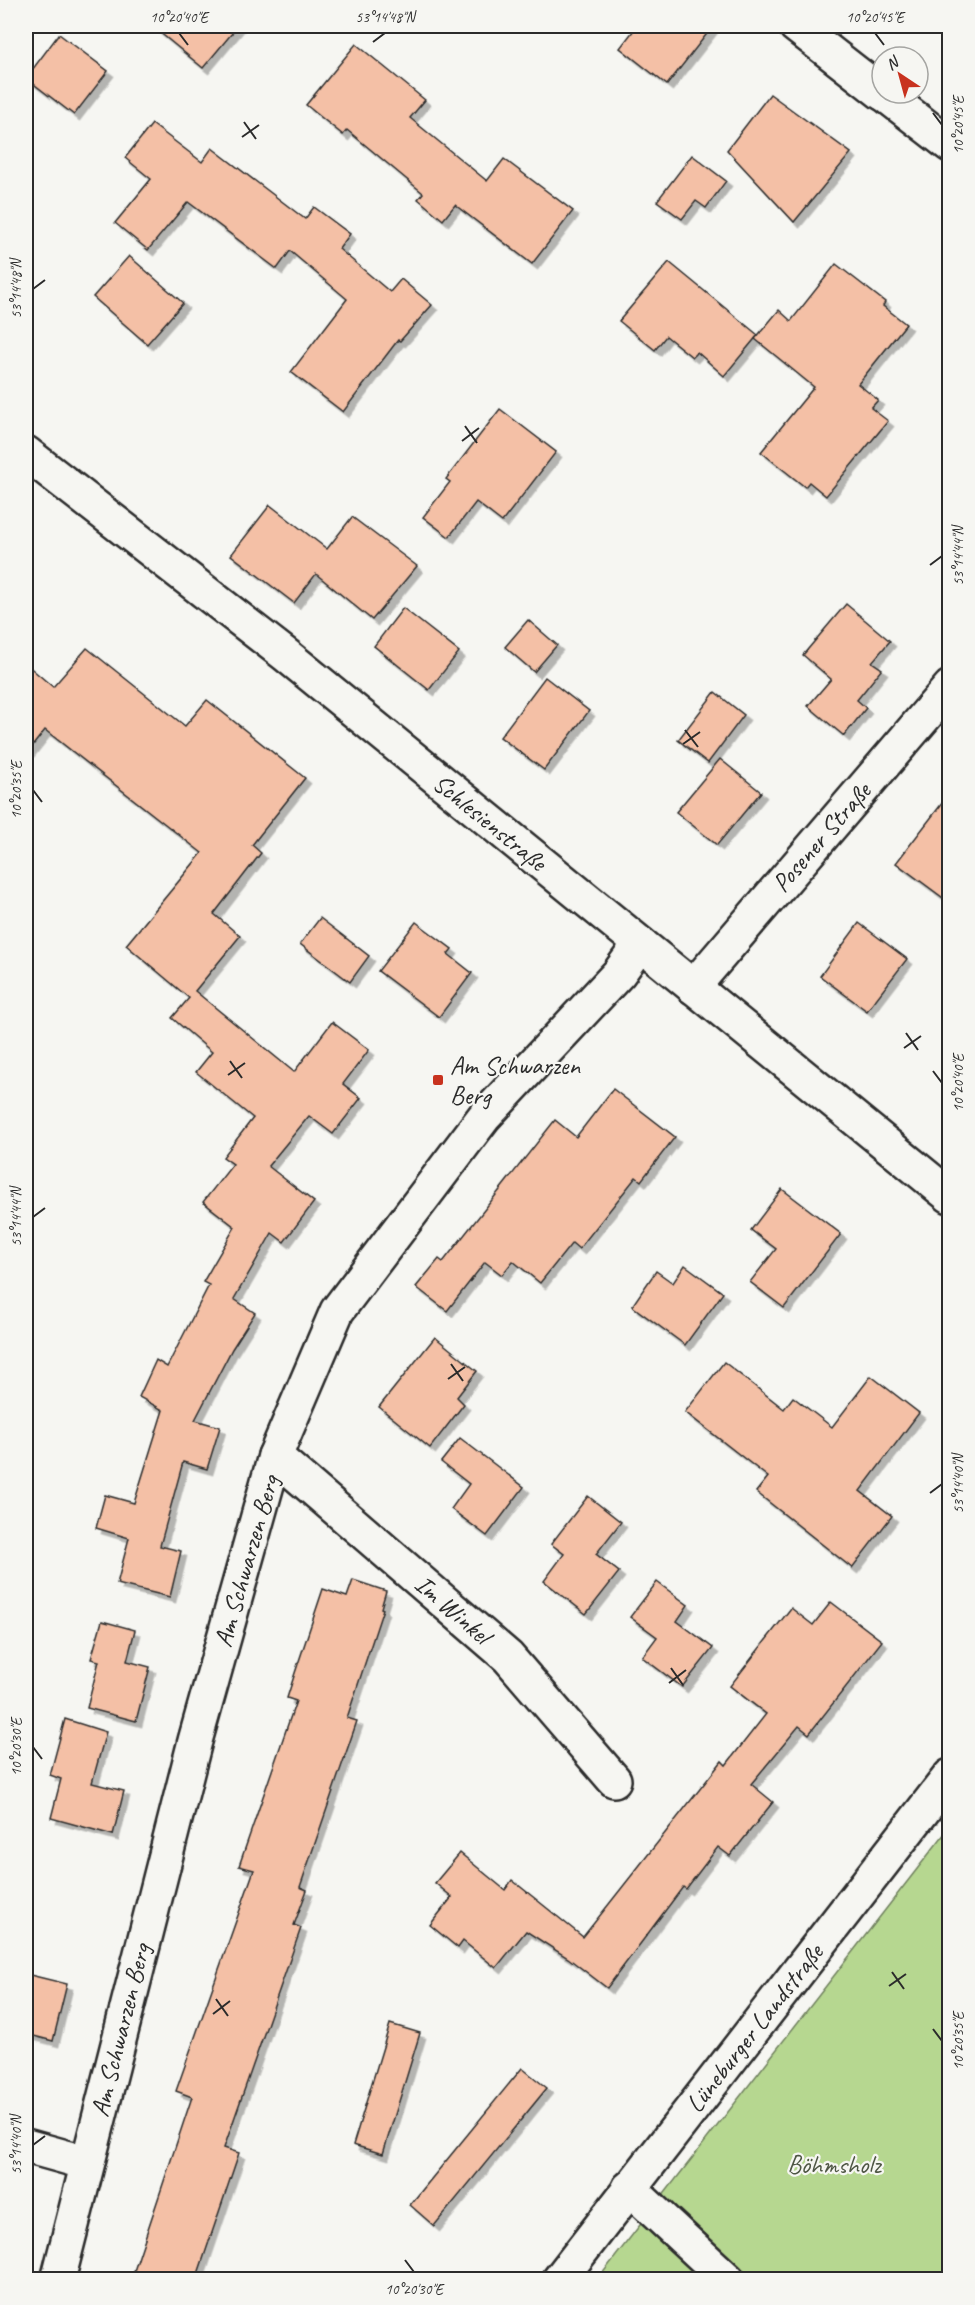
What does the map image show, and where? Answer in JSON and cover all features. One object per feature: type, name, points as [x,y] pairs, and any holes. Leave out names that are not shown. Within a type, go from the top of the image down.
[{"type":"street","points":[[796,26],[870,84]]},
{"type":"street","points":[[898,105],[950,145]]},
{"type":"street","name":"Schlesienstraße","points":[[26,453],[286,655],[950,1196]]},
{"type":"street","name":"Posener Straße","points":[[693,987],[950,687]]},
{"type":"street","name":"Am Schwarzen Berg","points":[[58,2280],[195,1741],[275,1456],[337,1311],[484,1117],[619,973],[640,944]]},
{"type":"street","name":"Im Winkel","points":[[275,1456],[508,1657],[614,1780]]},
{"type":"street","name":"Lüneburger Landstraße","points":[[559,2280],[950,1776]]},
{"type":"street","points":[[26,2146],[87,2163]]},
{"type":"street","points":[[629,2188],[728,2280]]},
{"type":"green space","name":"Böhmsholz","points":[[949,1828],[949,2279],[598,2279]]},
{"type":"building","points":[[152,26],[238,26],[203,68]]},
{"type":"building","points":[[637,26],[713,26],[667,85],[620,48]]},
{"type":"building","points":[[59,34],[108,71],[74,115],[26,78]]},
{"type":"building","points":[[356,44],[425,100],[410,118],[487,181],[504,159],[573,211],[532,264],[455,205],[443,220],[418,199],[423,193],[347,130],[343,135],[306,105]]},
{"type":"building","points":[[770,94],[851,153],[794,222],[727,150]]},
{"type":"building","points":[[152,124],[202,162],[212,148],[305,219],[314,207],[350,234],[339,249],[390,292],[401,279],[432,305],[400,341],[398,340],[343,412],[291,372],[347,299],[290,251],[277,269],[188,202],[148,250],[115,223],[151,179],[125,158]]},
{"type":"building","points":[[692,155],[726,181],[706,208],[696,201],[682,219],[657,201]]},
{"type":"building","points":[[129,256],[183,303],[147,344],[93,297]]},
{"type":"building","points":[[669,262],[758,335],[724,376],[697,352],[692,357],[666,336],[655,350],[619,321]]},
{"type":"building","points":[[836,264],[885,302],[883,306],[906,324],[858,384],[878,400],[871,408],[888,421],[826,496],[809,482],[805,487],[761,452],[814,387],[755,339],[779,310],[791,321]]},
{"type":"building","points":[[500,409],[556,452],[502,522],[476,502],[449,537],[423,517],[450,482],[446,479]]},
{"type":"building","points":[[270,505],[327,549],[352,517],[417,566],[372,620],[316,574],[294,603],[231,555]]},
{"type":"building","points":[[846,604],[890,641],[872,662],[882,669],[857,700],[866,708],[844,736],[808,706],[831,679],[803,655]]},
{"type":"building","points":[[403,608],[459,652],[429,690],[374,646]]},
{"type":"building","points":[[528,620],[557,645],[534,672],[505,647]]},
{"type":"building","points":[[87,648],[185,726],[207,700],[305,778],[252,845],[261,853],[214,914],[240,936],[195,991],[294,1072],[332,1022],[369,1050],[343,1084],[361,1098],[333,1134],[309,1116],[268,1166],[314,1202],[284,1242],[272,1233],[234,1299],[255,1313],[232,1349],[195,1420],[220,1427],[207,1469],[183,1462],[160,1546],[181,1551],[170,1597],[117,1584],[129,1538],[96,1528],[105,1495],[134,1503],[163,1410],[139,1397],[156,1360],[167,1367],[209,1285],[203,1282],[235,1227],[203,1202],[233,1164],[223,1157],[253,1118],[196,1072],[212,1052],[172,1018],[189,998],[126,945],[202,853],[45,730],[26,754],[26,664],[53,687]]},
{"type":"building","points":[[545,677],[589,711],[544,770],[500,737]]},
{"type":"building","points":[[715,692],[744,715],[708,763],[678,740]]},
{"type":"building","points":[[720,759],[761,792],[717,845],[676,812]]},
{"type":"building","points":[[950,793],[950,903],[896,863]]},
{"type":"building","points":[[320,918],[369,956],[350,982],[300,944]]},
{"type":"building","points":[[416,922],[452,949],[448,954],[472,973],[439,1017],[378,971]]},
{"type":"building","points":[[859,923],[907,959],[867,1011],[820,976]]},
{"type":"building","points":[[613,1089],[675,1137],[641,1181],[636,1177],[579,1249],[572,1243],[540,1283],[513,1261],[502,1275],[485,1262],[447,1311],[416,1287],[439,1259],[443,1262],[555,1120],[576,1137]]},
{"type":"building","points":[[782,1189],[841,1234],[784,1308],[750,1282],[776,1249],[751,1230]]},
{"type":"building","points":[[685,1265],[723,1293],[685,1345],[632,1306],[656,1271],[673,1283]]},
{"type":"building","points":[[435,1337],[477,1371],[457,1397],[464,1404],[430,1448],[379,1407]]},
{"type":"building","points":[[724,1362],[784,1409],[793,1397],[832,1427],[871,1376],[919,1413],[860,1491],[892,1516],[852,1568],[756,1492],[768,1477],[685,1412]]},
{"type":"building","points":[[460,1438],[524,1487],[487,1536],[451,1509],[469,1484],[441,1462]]},
{"type":"building","points":[[588,1496],[621,1522],[596,1554],[619,1572],[586,1614],[544,1581],[564,1554],[551,1544]]},
{"type":"building","points":[[353,1580],[386,1591],[381,1608],[383,1609],[347,1718],[357,1721],[300,1887],[307,1890],[294,1925],[301,1928],[224,2148],[239,2153],[196,2280],[131,2280],[192,2097],[176,2091],[254,1870],[239,1866],[296,1701],[287,1698],[323,1589],[347,1597]]},
{"type":"building","points":[[657,1582],[688,1605],[677,1621],[713,1648],[682,1687],[642,1657],[657,1637],[630,1617]]},
{"type":"building","points":[[831,1602],[882,1641],[809,1734],[799,1726],[751,1784],[773,1802],[730,1856],[718,1847],[686,1889],[683,1887],[607,1988],[568,1958],[526,1931],[496,1968],[463,1941],[458,1948],[430,1925],[452,1897],[435,1883],[460,1853],[505,1890],[512,1880],[583,1937],[722,1761],[726,1765],[766,1714],[730,1686],[791,1608],[813,1625]]},
{"type":"building","points":[[102,1621],[135,1630],[127,1661],[150,1667],[136,1721],[87,1708],[99,1661],[91,1659]]},
{"type":"building","points":[[65,1719],[106,1732],[92,1783],[124,1791],[113,1835],[51,1818],[61,1779],[50,1775]]},
{"type":"building","points":[[26,1974],[67,1984],[53,2041],[26,2034]]},
{"type":"building","points":[[390,2024],[420,2033],[383,2154],[353,2145]]},
{"type":"building","points":[[522,2068],[547,2088],[434,2226],[410,2205]]},
{"type":"place","name":"Am Schwarzen Berg","points":[[438,1080]]}]
